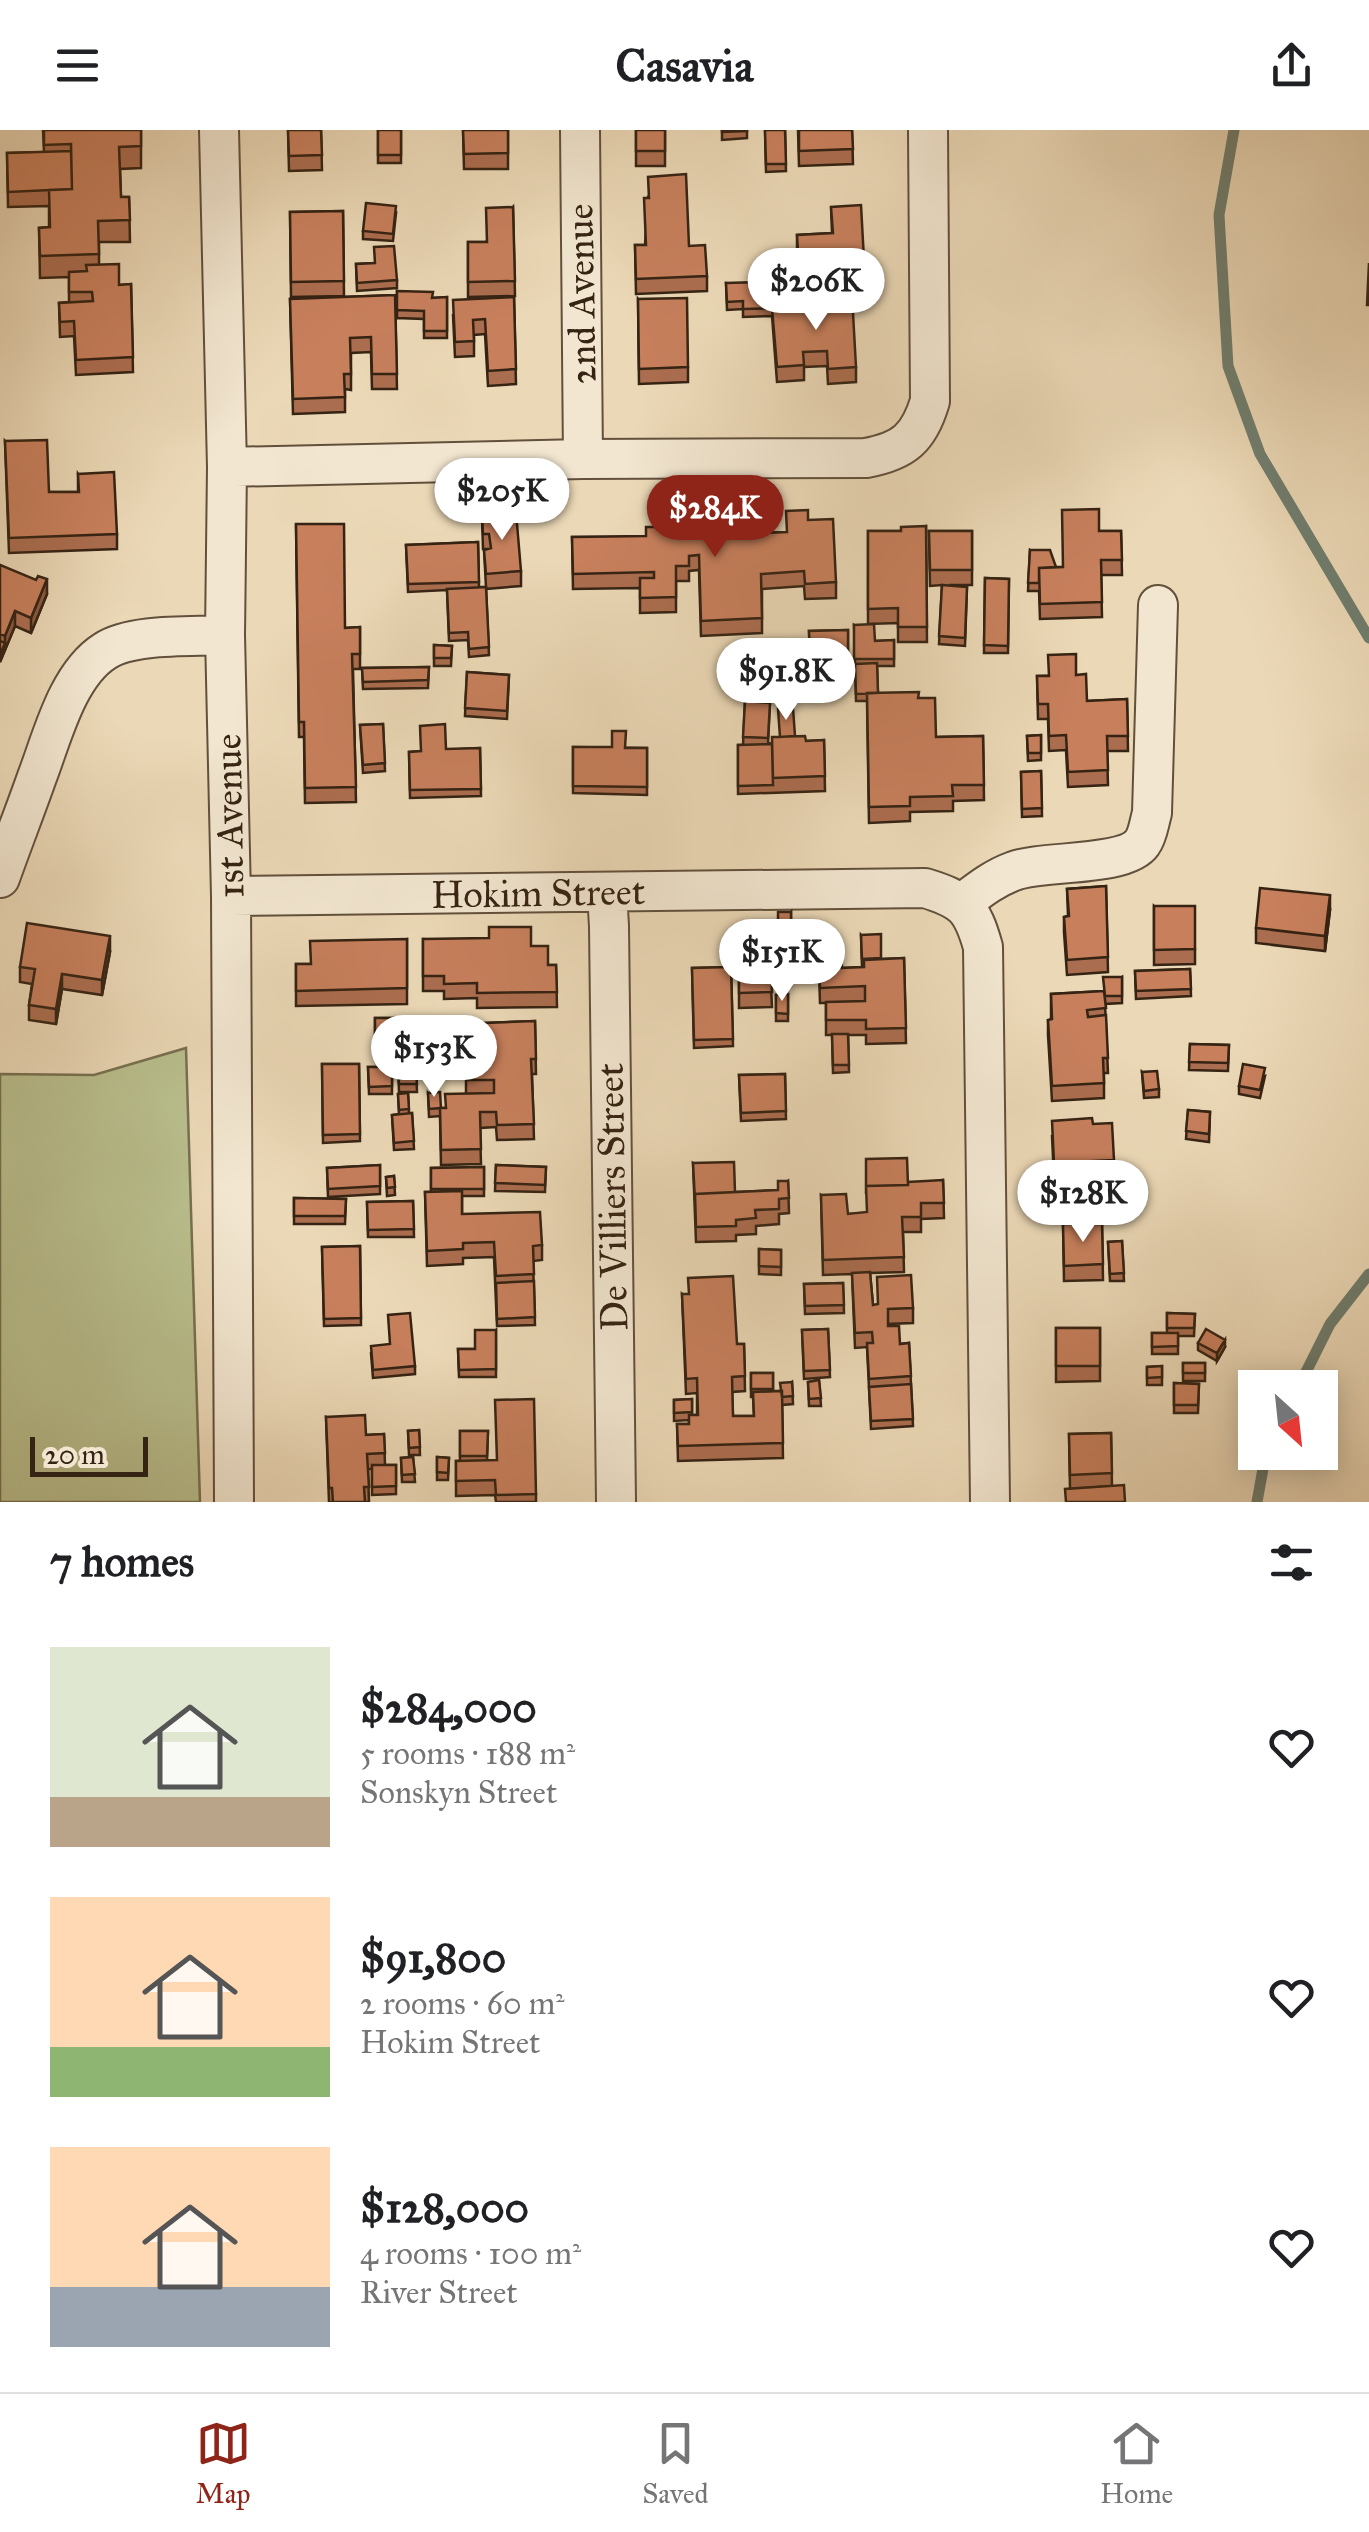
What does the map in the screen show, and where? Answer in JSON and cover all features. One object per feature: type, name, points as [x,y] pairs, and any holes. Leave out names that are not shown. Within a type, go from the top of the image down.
[{"type":"street","name":"1st Avenue","points":[[219,130],[227,467],[225,635],[231,896],[234,1502]]},
{"type":"street","name":"2nd Avenue","points":[[580,130],[583,459]]},
{"type":"street","points":[[227,467],[866,458],[888,454],[908,442],[923,424],[930,401],[928,130]]},
{"type":"street","points":[[990,1502],[983,947],[976,920],[961,904],[988,883],[1017,870],[1114,857],[1141,845],[1152,813],[1158,606]]},
{"type":"street","points":[[0,878],[61,713],[82,674],[96,658],[107,649],[152,637],[225,635]]},
{"type":"street","name":"Hokim Street","points":[[231,896],[925,888],[946,894],[961,904]]},
{"type":"street","name":"De Villiers Street","points":[[606,892],[610,926],[616,1502]]},
{"type":"green space","points":[[186,1048],[200,1502],[0,1502],[0,1074],[94,1075]]},
{"type":"building","points":[[44,130],[141,130],[141,146],[119,147],[121,197],[129,197],[130,220],[98,221],[99,254],[40,256],[39,228],[50,227],[49,190],[72,189],[71,144],[44,145]]},
{"type":"building","points":[[288,130],[321,130],[322,155],[289,156]]},
{"type":"building","points":[[378,130],[401,130],[401,155],[378,155]]},
{"type":"building","points":[[463,130],[508,130],[508,153],[464,154]]},
{"type":"building","points":[[636,130],[665,130],[665,151],[636,151]]},
{"type":"building","points":[[765,130],[785,130],[786,164],[766,164]]},
{"type":"building","points":[[799,130],[852,130],[853,149],[799,151]]},
{"type":"building","points":[[71,151],[72,189],[8,192],[7,153]]},
{"type":"building","points":[[686,174],[689,246],[705,245],[707,276],[636,279],[635,245],[646,245],[644,198],[649,198],[648,177]]},
{"type":"building","points":[[366,203],[396,206],[393,234],[363,231]]},
{"type":"building","points":[[861,205],[865,278],[835,279],[835,271],[789,274],[788,252],[798,251],[797,235],[833,233],[831,207]]},
{"type":"building","points":[[513,207],[515,281],[468,282],[468,242],[487,242],[486,208]]},
{"type":"building","points":[[343,211],[344,281],[291,282],[290,212]]},
{"type":"building","points":[[394,246],[397,280],[357,283],[356,264],[375,263],[374,247]]},
{"type":"building","points":[[119,264],[119,285],[131,284],[133,357],[76,360],[74,321],[60,322],[59,303],[93,301],[92,292],[69,292],[69,272],[87,271],[86,265]]},
{"type":"building","points":[[760,282],[761,290],[777,289],[778,308],[743,309],[743,301],[727,302],[726,283]]},
{"type":"building","points":[[397,291],[433,292],[432,298],[447,297],[447,331],[424,331],[424,311],[397,310]]},
{"type":"building","points":[[395,295],[397,374],[372,374],[371,337],[350,338],[351,374],[344,374],[345,397],[293,399],[290,299]]},
{"type":"building","points":[[852,295],[856,367],[828,369],[827,351],[803,352],[804,365],[777,367],[772,308],[824,304],[823,297]]},
{"type":"building","points":[[514,297],[516,369],[488,371],[485,319],[473,320],[474,341],[455,342],[453,300]]},
{"type":"building","points":[[687,298],[688,367],[639,369],[638,299]]},
{"type":"building","points":[[47,440],[49,492],[79,492],[78,474],[114,472],[117,534],[9,538],[5,441]]},
{"type":"building","points":[[711,501],[712,535],[787,532],[786,511],[808,510],[808,520],[833,519],[836,582],[805,584],[804,571],[761,574],[762,618],[701,621],[699,555],[689,556],[689,566],[676,566],[676,597],[640,598],[640,578],[654,578],[654,572],[573,574],[572,537],[646,536],[646,527],[677,527],[677,537],[689,537],[688,502]]},
{"type":"building","points":[[1099,509],[1099,531],[1121,531],[1122,560],[1101,560],[1102,602],[1040,604],[1039,568],[1063,567],[1062,510]]},
{"type":"building","points":[[516,512],[521,571],[486,574],[484,550],[491,548],[489,534],[483,534],[482,515]]},
{"type":"building","points":[[296,524],[344,524],[345,628],[360,627],[360,654],[352,654],[356,787],[305,788],[304,722],[299,722]]},
{"type":"building","points":[[926,526],[927,627],[898,627],[898,608],[868,609],[868,531]]},
{"type":"building","points":[[929,531],[972,531],[972,570],[930,570]]},
{"type":"building","points":[[478,542],[479,582],[408,584],[406,545]]},
{"type":"building","points":[[1030,550],[1050,550],[1056,567],[1039,568],[1039,583],[1028,583]]},
{"type":"building","points":[[0,565],[36,580],[38,576],[47,579],[31,618],[15,611],[5,636],[0,634]]},
{"type":"building","points":[[985,578],[1009,579],[1008,646],[984,645]]},
{"type":"building","points":[[942,585],[967,587],[965,638],[939,636]]},
{"type":"building","points":[[486,587],[489,647],[469,649],[468,632],[449,633],[447,589]]},
{"type":"building","points":[[874,624],[875,641],[894,640],[894,659],[854,659],[854,625]]},
{"type":"building","points":[[848,630],[848,655],[810,656],[809,631]]},
{"type":"building","points":[[434,645],[452,646],[451,658],[434,658]]},
{"type":"building","points":[[1076,654],[1076,675],[1086,674],[1087,701],[1127,699],[1128,736],[1107,736],[1108,770],[1068,772],[1066,735],[1049,736],[1048,704],[1038,704],[1037,676],[1049,676],[1048,655]]},
{"type":"building","points":[[877,663],[878,693],[856,694],[855,664]]},
{"type":"building","points":[[429,667],[428,680],[363,682],[362,668]]},
{"type":"building","points":[[467,672],[509,675],[507,711],[465,708]]},
{"type":"building","points":[[919,692],[918,698],[935,698],[936,737],[983,736],[984,785],[952,785],[953,796],[910,797],[910,806],[869,807],[867,693]]},
{"type":"building","points":[[745,701],[770,703],[768,738],[743,737]]},
{"type":"building","points":[[793,708],[795,736],[780,737],[778,709]]},
{"type":"building","points":[[383,724],[385,763],[363,765],[360,725]]},
{"type":"building","points":[[445,724],[446,749],[480,748],[481,789],[410,790],[409,752],[421,751],[420,726]]},
{"type":"building","points":[[612,731],[626,731],[625,748],[647,748],[647,787],[573,786],[573,747],[612,747]]},
{"type":"building","points":[[1041,735],[1041,753],[1028,753],[1027,736]]},
{"type":"building","points":[[805,736],[806,741],[824,740],[825,776],[773,778],[772,737]]},
{"type":"building","points":[[772,744],[773,785],[738,786],[738,745]]},
{"type":"building","points":[[1041,771],[1042,808],[1022,809],[1021,772]]},
{"type":"building","points":[[1106,886],[1108,957],[1067,960],[1067,889]]},
{"type":"building","points":[[1260,888],[1330,895],[1325,936],[1256,928]]},
{"type":"building","points":[[1154,906],[1195,906],[1195,949],[1154,950]]},
{"type":"building","points":[[778,912],[791,912],[791,971],[771,971],[772,992],[739,993],[739,968],[751,968],[750,942],[767,942],[768,930],[778,930]]},
{"type":"building","points":[[27,923],[110,936],[102,980],[62,974],[56,1009],[29,1005],[35,969],[20,967]]},
{"type":"building","points":[[489,927],[531,927],[531,946],[548,946],[548,965],[556,965],[557,992],[477,993],[477,983],[444,984],[444,976],[423,976],[423,939],[489,938]]},
{"type":"building","points":[[881,934],[881,958],[862,959],[861,935]]},
{"type":"building","points":[[407,939],[407,988],[296,991],[296,964],[311,964],[310,941]]},
{"type":"building","points":[[818,939],[841,939],[842,968],[864,967],[864,960],[904,958],[906,1028],[866,1029],[866,1020],[826,1020],[826,1002],[865,1001],[865,986],[820,988]]},
{"type":"building","points":[[731,967],[733,1039],[694,1040],[692,968]]},
{"type":"building","points":[[1190,969],[1191,989],[1136,991],[1135,971]]},
{"type":"building","points":[[1103,977],[1122,977],[1122,996],[1105,996]]},
{"type":"building","points":[[1104,991],[1106,1008],[1087,1010],[1088,1017],[1106,1015],[1108,1058],[1103,1058],[1104,1083],[1052,1086],[1048,1020],[1052,1019],[1051,994]]},
{"type":"building","points":[[788,994],[788,1014],[776,1013],[776,995]]},
{"type":"building","points":[[375,1018],[414,1018],[414,1054],[395,1054],[395,1038],[375,1039]]},
{"type":"building","points":[[535,1021],[536,1059],[531,1059],[534,1124],[497,1125],[496,1112],[480,1112],[481,1149],[441,1150],[440,1108],[446,1108],[445,1094],[494,1093],[494,1080],[467,1080],[466,1058],[461,1058],[460,1024]]},
{"type":"building","points":[[832,1034],[848,1034],[849,1065],[833,1065]]},
{"type":"building","points":[[1190,1044],[1229,1045],[1228,1063],[1189,1062]]},
{"type":"building","points":[[415,1061],[417,1084],[399,1084],[398,1062]]},
{"type":"building","points":[[322,1064],[359,1064],[360,1134],[323,1135]]},
{"type":"building","points":[[1243,1064],[1265,1068],[1260,1090],[1239,1086]]},
{"type":"building","points":[[368,1067],[392,1067],[392,1086],[369,1087]]},
{"type":"building","points":[[1157,1071],[1159,1089],[1144,1091],[1142,1072]]},
{"type":"building","points":[[785,1074],[786,1111],[741,1113],[739,1075]]},
{"type":"building","points":[[440,1092],[441,1108],[429,1109],[428,1093]]},
{"type":"building","points":[[408,1093],[409,1109],[399,1110],[398,1094]]},
{"type":"building","points":[[1188,1110],[1210,1112],[1209,1134],[1186,1131]]},
{"type":"building","points":[[412,1113],[414,1141],[394,1143],[392,1115]]},
{"type":"building","points":[[1092,1118],[1093,1124],[1112,1123],[1114,1160],[1054,1163],[1052,1121]]},
{"type":"building","points":[[907,1158],[908,1185],[866,1186],[866,1159]]},
{"type":"building","points":[[734,1162],[735,1192],[695,1194],[695,1201],[693,1163]]},
{"type":"building","points":[[380,1165],[380,1186],[328,1189],[327,1168]]},
{"type":"building","points":[[496,1165],[546,1167],[545,1185],[495,1183]]},
{"type":"building","points":[[484,1167],[484,1189],[431,1189],[431,1168]]},
{"type":"building","points":[[1097,1175],[1098,1189],[1078,1190],[1077,1176]]},
{"type":"building","points":[[394,1176],[395,1187],[387,1188],[386,1177]]},
{"type":"building","points":[[943,1180],[944,1203],[921,1203],[921,1217],[902,1217],[904,1257],[823,1260],[821,1195],[846,1194],[848,1214],[867,1212],[866,1186]]},
{"type":"building","points":[[778,1181],[788,1181],[789,1198],[779,1199],[779,1209],[755,1210],[756,1218],[736,1220],[736,1226],[696,1227],[695,1194],[778,1190]]},
{"type":"building","points":[[462,1191],[462,1214],[540,1212],[542,1245],[533,1246],[534,1274],[496,1276],[494,1242],[463,1243],[463,1249],[427,1251],[425,1192]]},
{"type":"building","points":[[294,1198],[346,1199],[345,1216],[294,1216]]},
{"type":"building","points":[[413,1201],[414,1229],[368,1230],[367,1202]]},
{"type":"building","points":[[1063,1224],[1102,1224],[1103,1264],[1064,1266]]},
{"type":"building","points":[[1122,1241],[1124,1273],[1110,1274],[1108,1242]]},
{"type":"building","points":[[360,1246],[361,1318],[324,1319],[322,1247]]},
{"type":"building","points":[[759,1249],[781,1250],[781,1267],[759,1266]]},
{"type":"building","points":[[870,1272],[873,1305],[878,1304],[877,1277],[911,1275],[913,1308],[888,1309],[888,1326],[899,1326],[900,1344],[909,1343],[911,1376],[869,1379],[867,1343],[873,1343],[872,1332],[855,1333],[852,1273]]},
{"type":"building","points":[[733,1276],[737,1344],[744,1344],[745,1376],[732,1377],[733,1416],[754,1416],[753,1392],[782,1391],[783,1443],[678,1446],[677,1424],[689,1424],[689,1415],[698,1415],[697,1378],[686,1379],[682,1294],[689,1294],[688,1278]]},
{"type":"building","points":[[534,1281],[535,1317],[497,1319],[496,1283]]},
{"type":"building","points":[[843,1283],[844,1305],[805,1306],[804,1284]]},
{"type":"building","points":[[410,1313],[415,1366],[373,1370],[371,1346],[390,1344],[388,1315]]},
{"type":"building","points":[[1167,1313],[1195,1314],[1194,1328],[1167,1328]]},
{"type":"building","points":[[1056,1328],[1100,1328],[1100,1366],[1056,1366]]},
{"type":"building","points":[[828,1329],[830,1370],[804,1371],[802,1330]]},
{"type":"building","points":[[1206,1329],[1225,1340],[1217,1353],[1198,1343]]},
{"type":"building","points":[[475,1330],[496,1330],[496,1369],[459,1370],[458,1349],[475,1349]]},
{"type":"building","points":[[1152,1333],[1178,1333],[1178,1346],[1152,1347]]},
{"type":"building","points":[[1183,1363],[1205,1363],[1205,1373],[1183,1373]]},
{"type":"building","points":[[1162,1366],[1162,1377],[1147,1378],[1147,1367]]},
{"type":"building","points":[[751,1373],[773,1373],[773,1389],[751,1389]]},
{"type":"building","points":[[819,1380],[821,1398],[809,1399],[808,1382]]},
{"type":"building","points":[[792,1382],[793,1396],[782,1397],[780,1383]]},
{"type":"building","points":[[1174,1383],[1199,1384],[1198,1405],[1174,1405]]},
{"type":"building","points":[[911,1384],[913,1419],[871,1421],[869,1387]]},
{"type":"building","points":[[534,1399],[536,1494],[496,1495],[495,1480],[456,1481],[456,1461],[497,1460],[495,1400]]},
{"type":"building","points":[[692,1399],[692,1412],[674,1413],[674,1400]]},
{"type":"building","points":[[365,1415],[366,1435],[384,1434],[385,1453],[367,1454],[369,1487],[364,1487],[365,1502],[333,1502],[326,1417]]},
{"type":"building","points":[[419,1430],[420,1447],[409,1448],[408,1431]]},
{"type":"building","points":[[460,1431],[488,1431],[487,1456],[460,1456]]},
{"type":"building","points":[[1111,1433],[1112,1473],[1070,1475],[1069,1434]]},
{"type":"building","points":[[413,1457],[415,1474],[402,1475],[401,1458]]},
{"type":"building","points":[[437,1457],[449,1458],[448,1473],[437,1472]]},
{"type":"building","points":[[372,1465],[396,1465],[396,1486],[372,1487]]},
{"type":"building","points":[[1124,1485],[1125,1502],[1066,1502],[1065,1489]]},
{"type":"waterway","points":[[1234,130],[1219,215],[1228,366],[1260,454],[1369,638]]},
{"type":"waterway","points":[[1307,1370],[1330,1324],[1369,1274]]},
{"type":"waterway","points":[[1257,1502],[1263,1470]]}]
